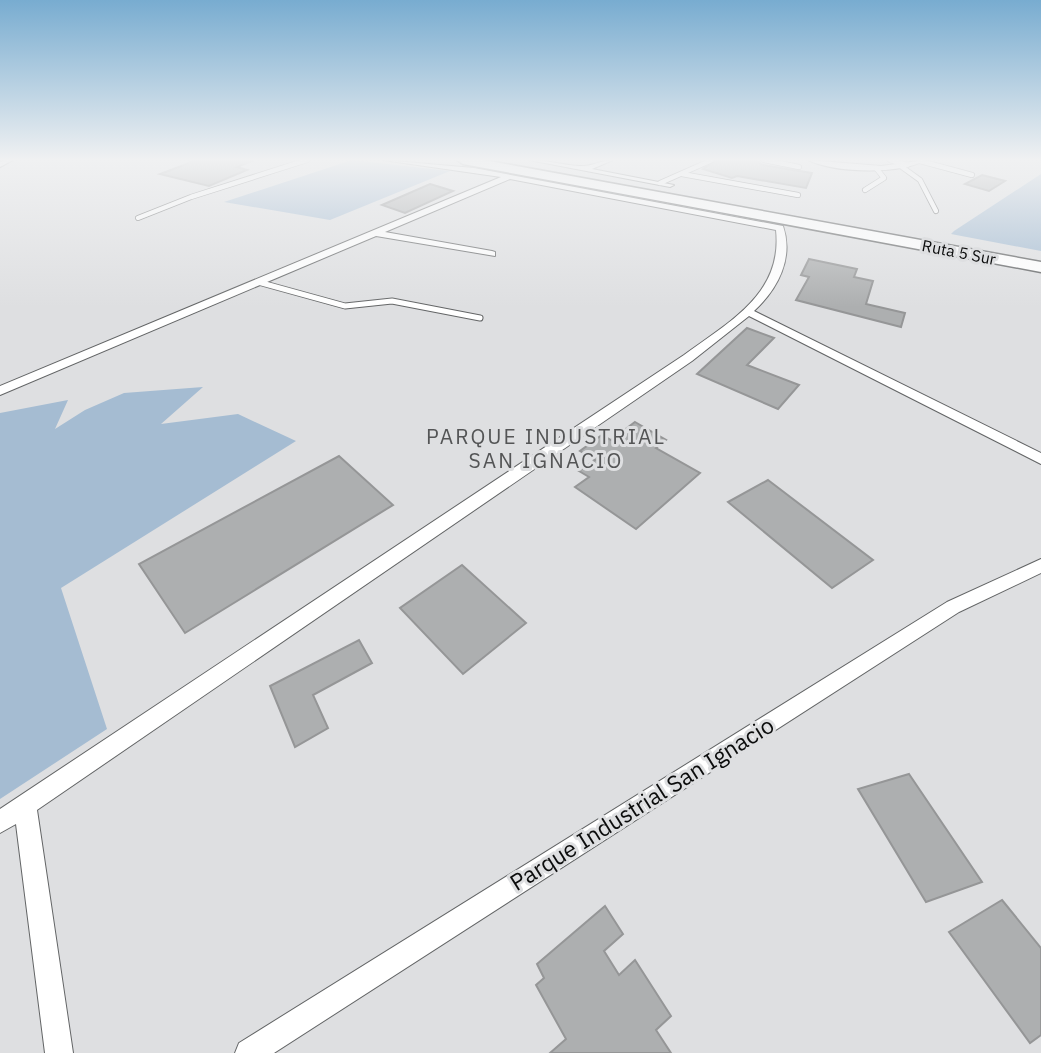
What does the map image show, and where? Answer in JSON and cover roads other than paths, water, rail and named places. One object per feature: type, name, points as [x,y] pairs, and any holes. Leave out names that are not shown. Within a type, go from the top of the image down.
[{"type":"highway","name":"Ruta 5 Sur","points":[[728,209],[1041,267]]},
{"type":"highway","name":"Ruta 5 Sur","points":[[772,209],[1041,258]]},
{"type":"street","points":[[0,391],[432,209]]},
{"type":"street","points":[[0,822],[638,394],[747,311],[767,291],[778,272],[783,254],[780,228],[679,209]]},
{"type":"street","points":[[376,233],[492,254]]},
{"type":"street","points":[[747,311],[1041,459]]},
{"type":"street","name":"Parque Industrial San Ignacio","points":[[248,1053],[953,607],[1041,566]]},
{"type":"street","points":[[24,805],[59,1053]]},
{"type":"lane","points":[[138,218],[160,209]]},
{"type":"lane","points":[[258,282],[345,306],[392,301],[480,318]]},
{"type":"district","name":"PARQUE INDUSTRIAL SAN IGNACIO","points":[[546,449]]}]
